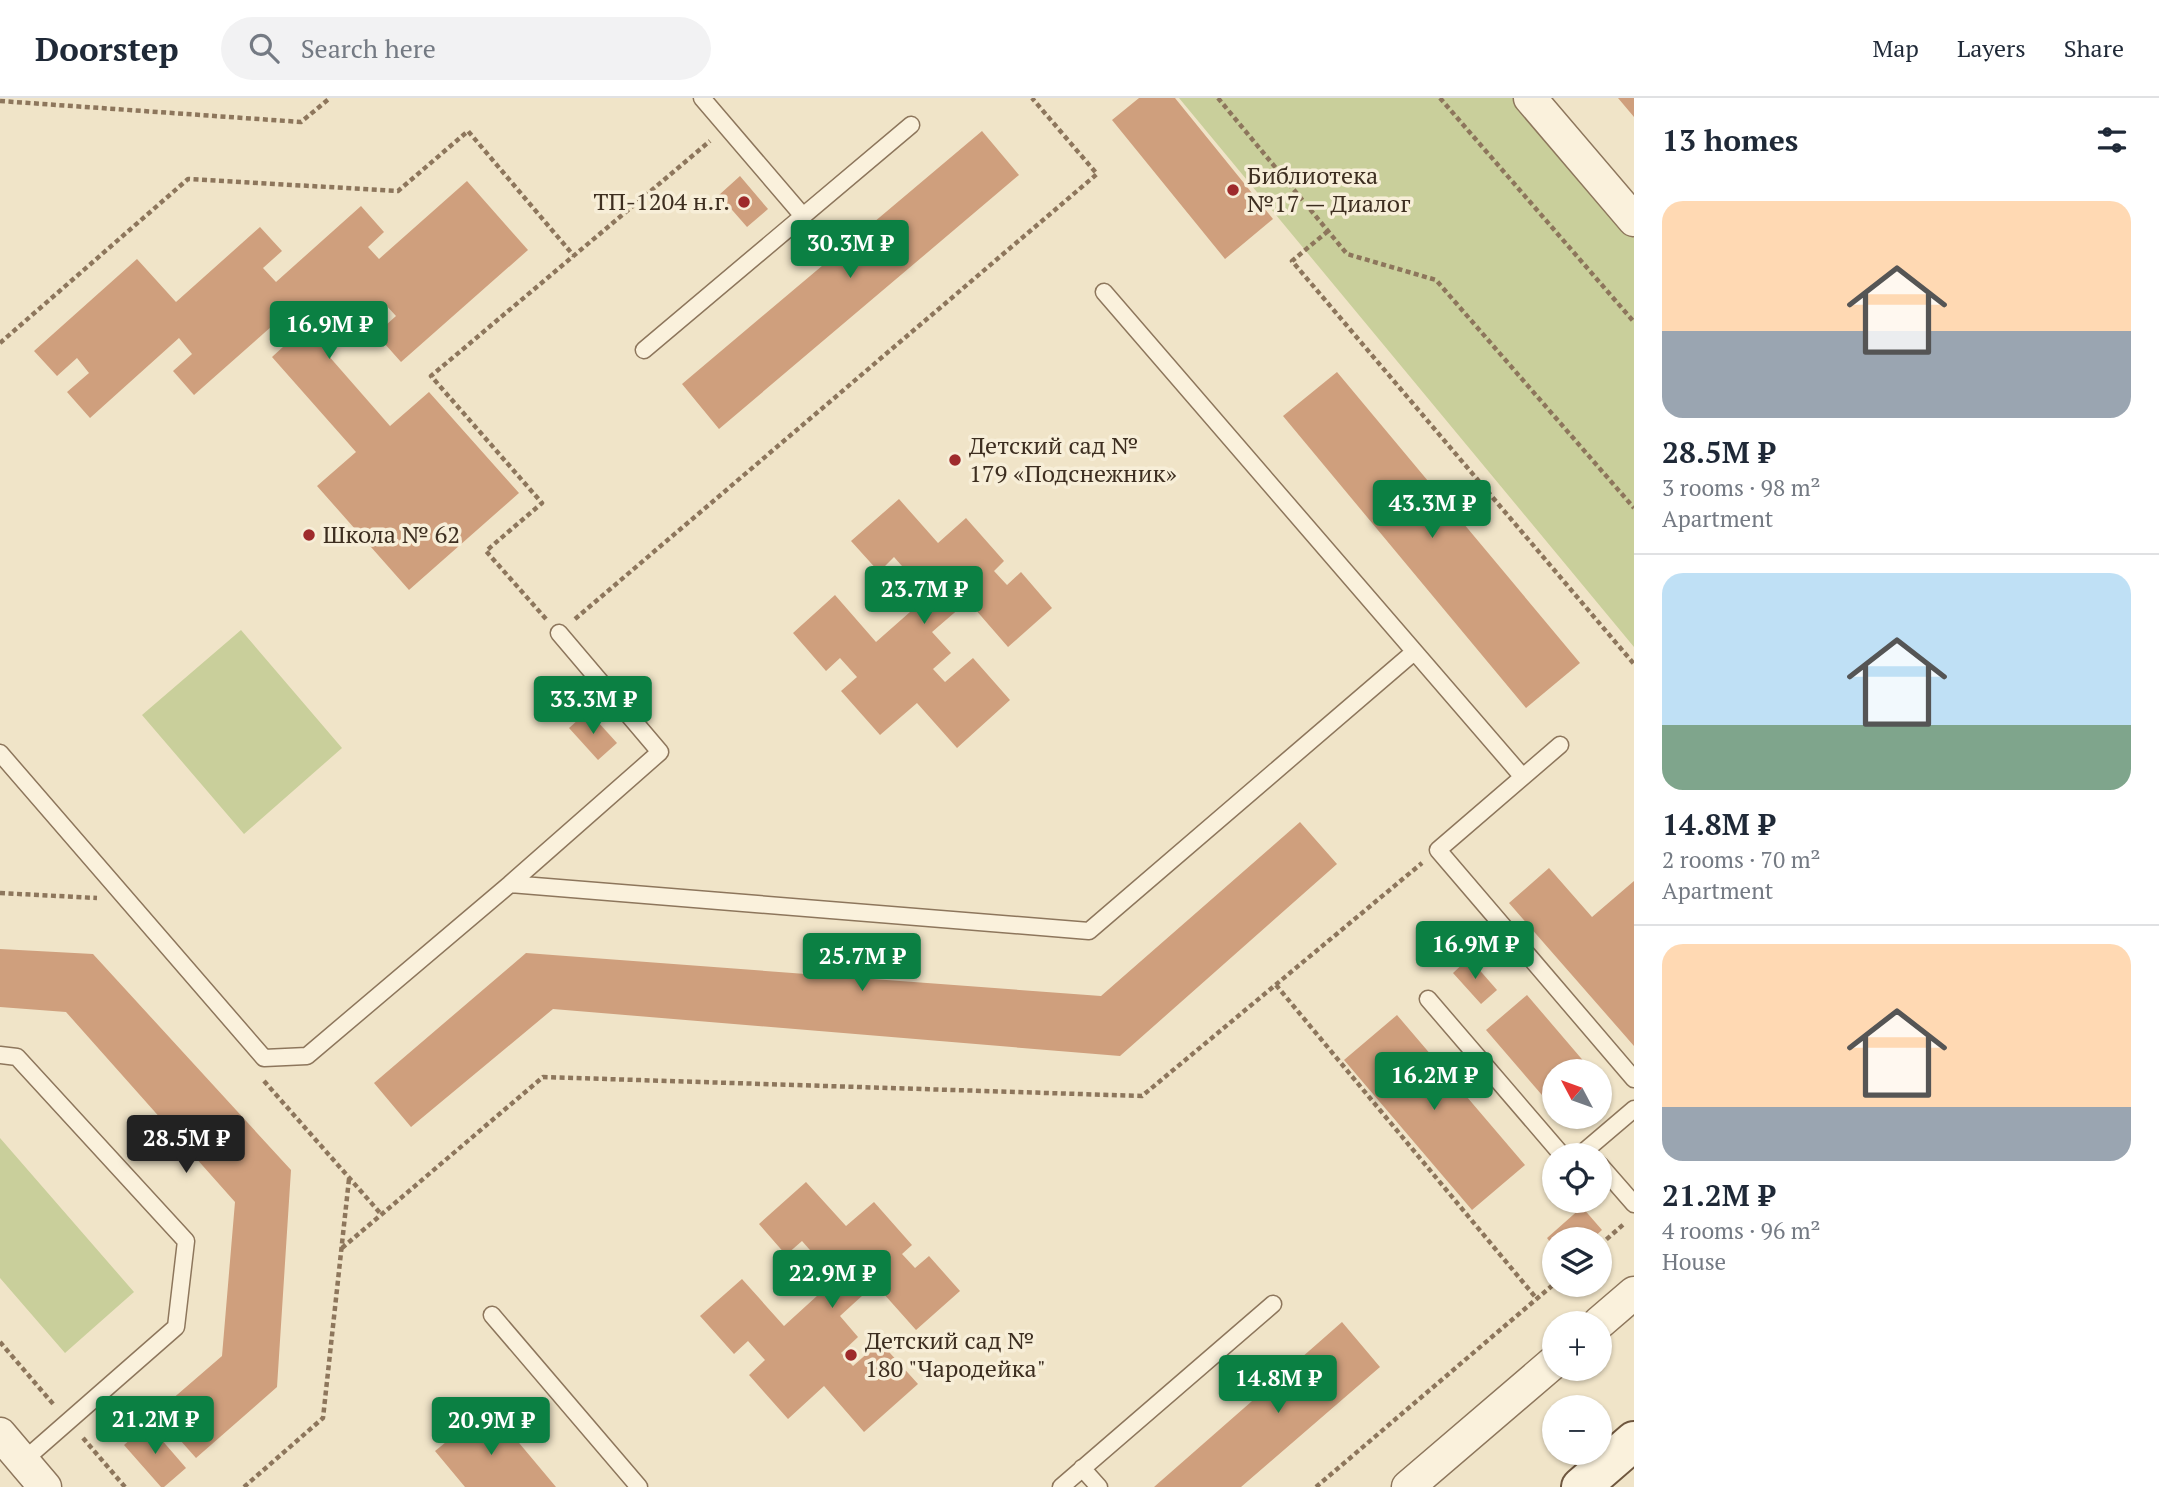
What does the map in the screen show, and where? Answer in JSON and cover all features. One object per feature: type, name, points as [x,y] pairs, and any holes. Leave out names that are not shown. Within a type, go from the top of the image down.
[{"type":"main road","points":[[1581,1487],[1634,1441]]},
{"type":"street","points":[[1530,98],[1634,220]]},
{"type":"street","points":[[1612,1312],[1634,1293]]},
{"type":"street","points":[[1408,1487],[1542,1372]]},
{"type":"street","points":[[0,1434],[45,1487]]},
{"type":"lane","points":[[702,98],[803,215]]},
{"type":"lane","points":[[644,349],[911,125]]},
{"type":"lane","points":[[1104,292],[1522,776]]},
{"type":"lane","points":[[2,760],[264,1058],[307,1056],[510,884],[660,751],[559,633]]},
{"type":"lane","points":[[510,884],[1089,931],[1414,652]]},
{"type":"lane","points":[[1560,744],[1438,850],[1634,1079]]},
{"type":"lane","points":[[1428,999],[1552,1143]]},
{"type":"lane","points":[[0,1055],[17,1057],[186,1241],[176,1328],[23,1461]]},
{"type":"lane","points":[[1596,1143],[1634,1109]]},
{"type":"lane","points":[[1612,1179],[1634,1205]]},
{"type":"lane","points":[[1061,1487],[1273,1304]]},
{"type":"lane","points":[[492,1315],[639,1487]]},
{"type":"lane","points":[[1082,1468],[1099,1487]]},
{"type":"path","points":[[0,101],[301,122],[330,98]]},
{"type":"path","points":[[727,127],[431,376],[542,503],[486,551],[559,633],[1097,174],[1032,98]]},
{"type":"path","points":[[1217,98],[1347,254],[1436,280],[1634,508]]},
{"type":"path","points":[[1440,98],[1634,322]]},
{"type":"path","points":[[0,343],[188,179],[398,191],[468,131],[574,256]]},
{"type":"path","points":[[1328,231],[1292,261],[1634,664]]},
{"type":"path","points":[[342,1248],[543,1077],[1142,1096],[1438,850]]},
{"type":"path","points":[[0,893],[106,898]]},
{"type":"path","points":[[1276,985],[1537,1298]]},
{"type":"path","points":[[244,1487],[323,1418],[349,1179]]},
{"type":"path","points":[[1612,1235],[1634,1216]]},
{"type":"path","points":[[1316,1487],[1542,1294]]},
{"type":"green space","points":[[1179,98],[1513,98],[1634,238],[1634,647]]},
{"type":"green space","points":[[241,630],[342,748],[244,834],[142,715]]},
{"type":"green space","points":[[0,1138],[134,1292],[65,1353],[0,1278]]},
{"type":"building","points":[[1139,98],[1175,98],[1273,219],[1225,259],[1112,120]]},
{"type":"building","points":[[1618,98],[1634,98],[1634,117]]},
{"type":"building","points":[[982,131],[1019,175],[719,429],[682,384]]},
{"type":"building","name":"ТП-1204 н.г.","points":[[740,176],[768,209],[747,227],[719,195]]},
{"type":"building","points":[[467,181],[528,250],[401,362],[376,334],[396,316],[384,303],[327,354],[390,426],[429,392],[519,493],[409,590],[317,486],[356,452],[272,357],[296,335],[281,318],[194,395],[173,371],[192,354],[179,338],[90,418],[67,392],[89,373],[77,358],[57,376],[34,351],[137,259],[176,302],[260,227],[282,251],[263,268],[276,282],[361,206],[384,232],[368,247],[379,259]]},
{"type":"building","points":[[1337,372],[1580,663],[1526,708],[1283,416]]},
{"type":"building","points":[[899,499],[938,543],[966,518],[1004,561],[994,571],[1007,585],[1021,572],[1052,608],[1008,647],[968,601],[932,632],[951,653],[933,669],[945,682],[973,658],[1010,700],[957,748],[917,703],[880,735],[841,691],[857,677],[840,658],[826,671],[793,633],[835,595],[876,642],[910,612],[891,591],[909,574],[894,557],[879,572],[851,541]]},
{"type":"building","points":[[588,711],[617,743],[598,760],[569,728]]},
{"type":"building","points":[[1300,822],[1337,864],[1120,1056],[553,1009],[411,1127],[374,1083],[526,953],[1101,996]]},
{"type":"building","points":[[1549,868],[1592,917],[1634,881],[1634,1046],[1509,903]]},
{"type":"building","points":[[0,949],[93,954],[291,1170],[277,1387],[196,1458],[156,1413],[222,1356],[235,1202],[66,1012],[0,1007]]},
{"type":"building","points":[[1469,958],[1497,990],[1481,1004],[1453,973]]},
{"type":"building","points":[[1527,995],[1582,1059],[1542,1059],[1542,1095],[1486,1030]]},
{"type":"building","points":[[1397,1015],[1525,1165],[1472,1210],[1344,1060]]},
{"type":"building","points":[[806,1182],[846,1226],[874,1202],[912,1245],[902,1254],[915,1268],[929,1256],[960,1291],[916,1330],[875,1284],[840,1316],[858,1337],[841,1353],[853,1366],[880,1342],[918,1384],[864,1432],[824,1386],[788,1419],[749,1375],[765,1360],[748,1341],[734,1354],[700,1316],[742,1279],[784,1326],[818,1295],[799,1274],[817,1258],[802,1241],[786,1255],[759,1224]]},
{"type":"building","points":[[1575,1213],[1587,1213],[1599,1227],[1559,1227]]},
{"type":"building","points":[[1342,1322],[1380,1367],[1241,1487],[1154,1487]]},
{"type":"building","points":[[489,1407],[556,1487],[465,1487],[435,1451]]},
{"type":"building","points":[[148,1424],[186,1468],[164,1487],[161,1487],[124,1445]]},
{"type":"place","name":"Библиотека №17 — Диалог","points":[[1233,190]]},
{"type":"place","name":"ТП-1204 н.г.","points":[[744,202]]},
{"type":"place","name":"Детский сад № 179 «Подснежник»","points":[[955,460]]},
{"type":"place","name":"Школа № 62","points":[[309,535]]},
{"type":"place","name":"Детский сад № 180 \"Чародейка\"","points":[[851,1355]]}]
